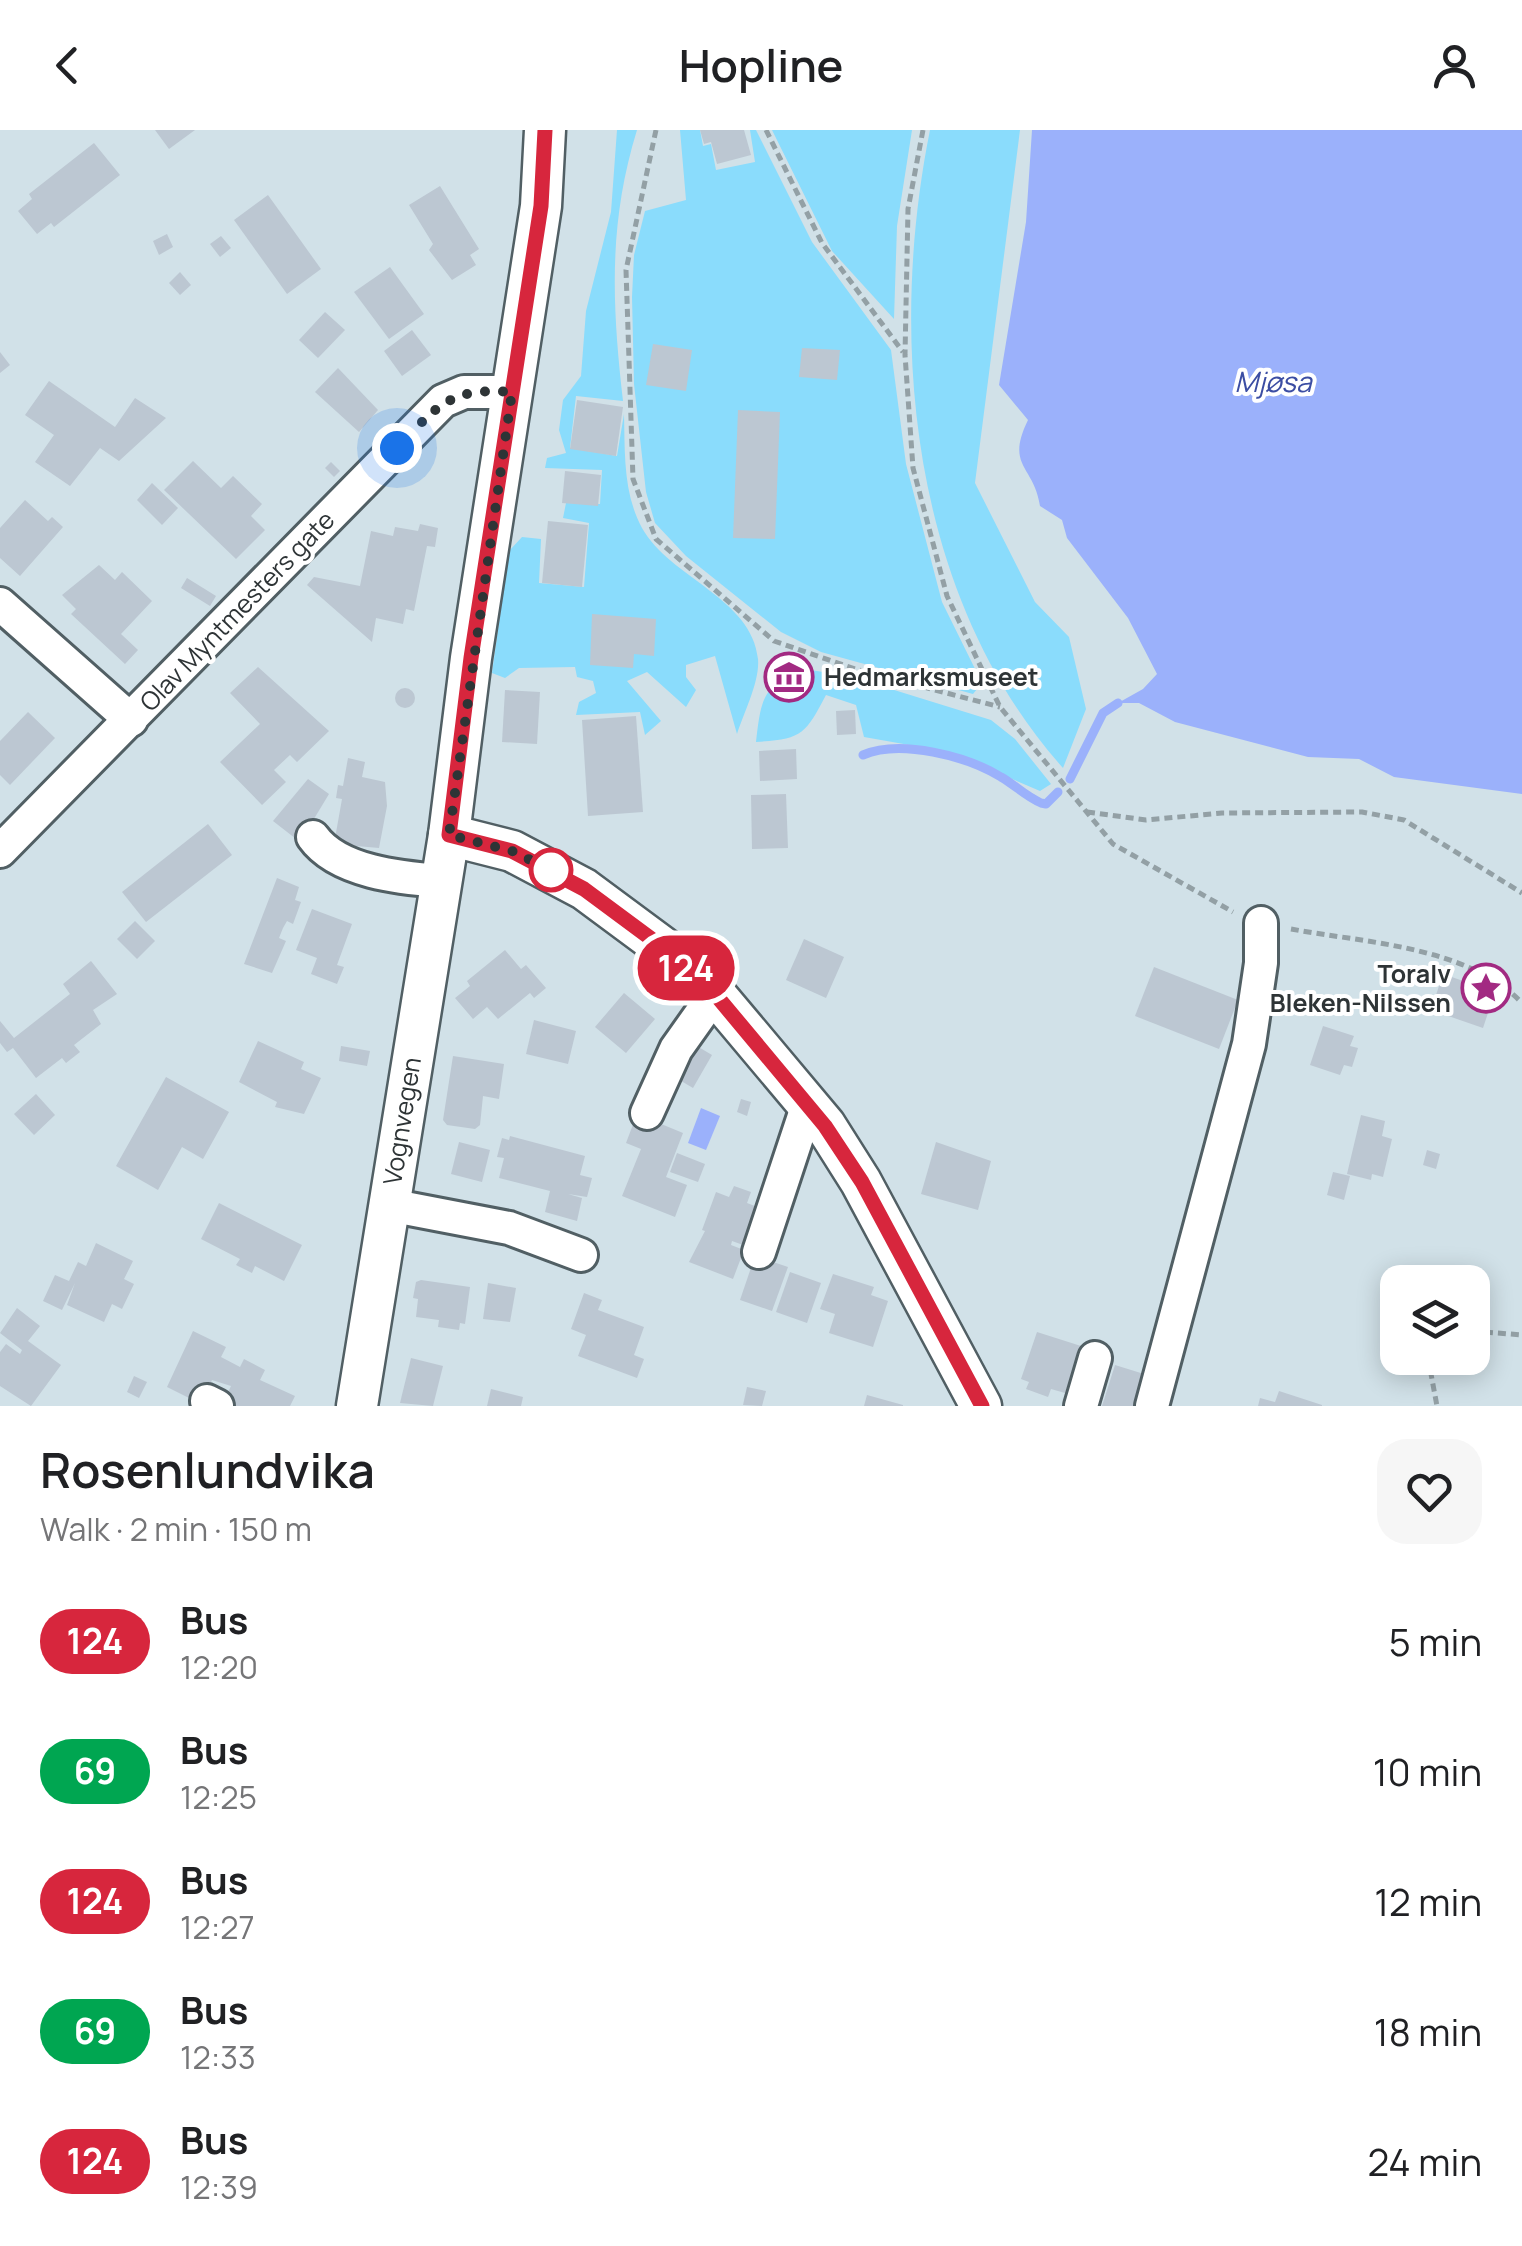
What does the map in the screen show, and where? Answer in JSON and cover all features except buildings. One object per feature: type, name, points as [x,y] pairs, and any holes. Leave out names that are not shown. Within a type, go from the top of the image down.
[{"type":"main road","name":"Vognvegen","points":[[358,1406],[449,835],[498,391],[541,206],[545,130]]},
{"type":"main road","points":[[449,835],[512,851],[584,889],[669,952],[715,994],[808,1104],[862,1182],[982,1406]]},
{"type":"street","name":"Olav Myntmesters gate","points":[[0,851],[443,401],[498,391]]},
{"type":"street","points":[[0,604],[131,720]]},
{"type":"street","points":[[313,837],[328,853],[360,867],[441,882]]},
{"type":"street","points":[[1152,1406],[1249,1044],[1261,964],[1260,923]]},
{"type":"street","points":[[648,1113],[676,1049],[715,994]]},
{"type":"street","points":[[760,1252],[808,1104]]},
{"type":"street","points":[[389,1205],[509,1228],[581,1255]]},
{"type":"street","points":[[1081,1406],[1095,1358]]},
{"type":"path","points":[[656,130],[626,270],[633,480],[656,539],[774,640],[854,669],[1000,707]]},
{"type":"path","points":[[766,130],[822,243],[905,355]]},
{"type":"path","points":[[923,130],[908,209],[905,355],[913,468],[942,578],[1000,707],[1086,812],[1126,852],[1208,901],[1260,923],[1462,964],[1505,986],[1522,1004]]},
{"type":"path","points":[[1086,812],[1146,820],[1324,812],[1404,820],[1522,893]]},
{"type":"path","points":[[1490,1332],[1522,1335]]},
{"type":"path","points":[[1431,1375],[1437,1406]]},
{"type":"shaded area","points":[[617,130],[637,130],[621,198],[615,265],[623,401],[576,396],[570,448],[617,456],[624,414],[628,487],[642,528],[671,561],[726,604],[752,638],[758,659],[757,677],[737,734],[715,656],[686,665],[686,677],[696,690],[686,707],[647,672],[627,681],[661,721],[645,735],[640,712],[576,715],[579,702],[596,693],[593,681],[577,677],[575,667],[519,668],[505,678],[492,673],[509,551],[522,537],[541,539],[539,583],[584,587],[589,523],[563,518],[566,503],[600,504],[602,470],[545,468],[547,458],[566,453],[559,430],[563,400],[581,376],[586,311],[611,212]]},
{"type":"shaded area","points":[[680,130],[700,130],[703,146],[711,144],[716,170],[755,162],[750,130],[756,130],[812,242],[891,350],[906,464],[942,602],[982,683],[973,694],[821,652],[781,632],[686,556],[655,523],[646,492],[634,384],[634,255],[645,211],[686,200]]},
{"type":"shaded area","points":[[772,130],[912,130],[897,226],[894,319],[832,251]]},
{"type":"shaded area","points":[[930,130],[1020,130],[975,483],[1035,602],[1069,637],[1086,709],[1063,768],[1012,701],[972,627],[943,548],[924,466],[913,381],[911,296],[917,212]]},
{"type":"shaded area","points":[[804,669],[849,676],[991,720],[1015,739],[1051,784],[1040,791],[949,752],[864,737],[856,705],[826,695],[813,719],[800,732],[783,739],[756,742],[766,696],[779,681]]},
{"type":"water","name":"Mjøsa","points":[[1032,130],[1522,130],[1522,794],[1394,777],[1359,759],[1308,757],[1175,722],[1139,703],[1118,703],[1143,689],[1157,674],[1128,618],[1067,538],[1062,520],[1040,506],[1020,457],[1028,420],[999,385],[1026,222]]},
{"type":"water","points":[[701,1108],[720,1116],[706,1150],[688,1143]]},
{"type":"waterway","points":[[1070,779],[1103,713],[1118,703]]},
{"type":"waterway","points":[[863,755],[895,749],[933,752],[987,769],[1041,803],[1046,804],[1058,792]]},
{"type":"bus line","name":"124","points":[[545,130],[541,206],[471,658],[449,835],[512,851],[584,889],[669,952],[715,994],[825,1126],[862,1182],[982,1406]]},
{"type":"place","name":"Hedmarksmuseet","points":[[789,677]]},
{"type":"place","name":"Toralv Bleken-Nilssen","points":[[1486,988]]},
{"type":"route","points":[[397,448],[443,401],[464,392],[512,392],[471,658],[449,835],[512,851],[551,870]]}]
